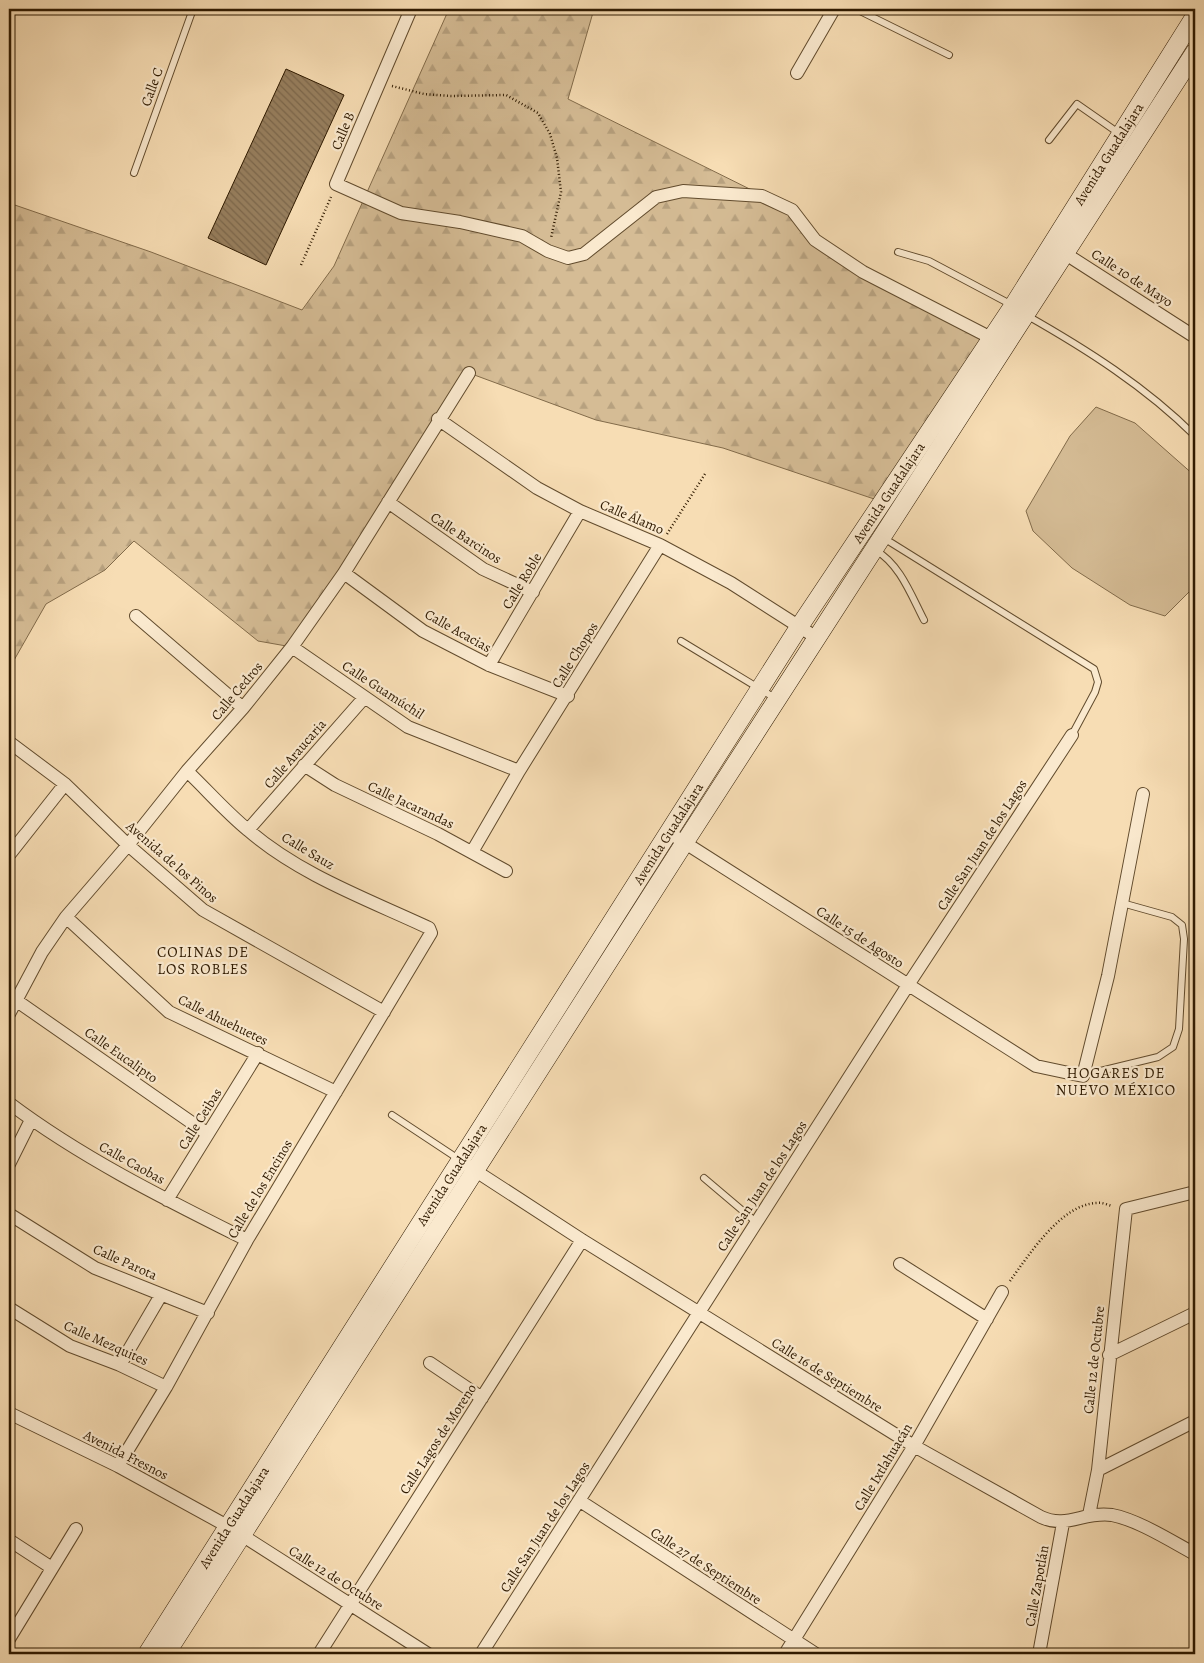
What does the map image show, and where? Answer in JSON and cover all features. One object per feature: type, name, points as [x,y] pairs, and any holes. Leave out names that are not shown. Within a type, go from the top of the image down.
[{"type":"street","name":"Calle B","points":[[336,184],[411,9]]},
{"type":"street","points":[[797,73],[834,9]]},
{"type":"street","name":"Avenida Guadalajara","points":[[1059,249],[1120,134],[1195,16]]},
{"type":"street","name":"Avenida Guadalajara","points":[[166,1654],[346,1339],[468,1166],[552,1053],[684,842],[778,700],[877,543],[1006,346],[1019,310],[1059,249],[1136,144],[1195,52]]},
{"type":"street","points":[[336,184],[401,213],[460,222],[522,236],[548,251],[568,258],[584,254],[656,197],[683,191],[762,196],[792,210],[815,240],[863,272],[1006,346]]},
{"type":"street","name":"Calle 10 de Mayo","points":[[1059,249],[1195,337]]},
{"type":"street","name":"Avenida Guadalajara","points":[[468,1166],[537,1042],[799,627],[990,337],[1019,310]]},
{"type":"street","name":"Calle Cedros","points":[[9,1014],[42,952],[66,917],[128,845],[187,771],[243,708],[292,647],[344,573],[438,419],[469,372]]},
{"type":"street","name":"Calle Álamo","points":[[438,419],[524,480],[580,511],[660,545],[731,583],[817,638]]},
{"type":"street","name":"Calle Barcinos","points":[[388,502],[483,569],[533,592]]},
{"type":"street","name":"Calle Roble","points":[[489,665],[580,511]]},
{"type":"street","name":"Calle Chopos","points":[[472,852],[519,771],[568,696],[660,545]]},
{"type":"street","name":"Calle Acacias","points":[[344,573],[423,632],[489,665],[568,696]]},
{"type":"street","points":[[136,616],[243,708]]},
{"type":"street","name":"Calle Guamúchil","points":[[292,647],[408,727],[519,771]]},
{"type":"street","name":"Calle Araucaria","points":[[248,830],[364,698]]},
{"type":"street","points":[[736,726],[752,738]]},
{"type":"street","name":"Calle San Juan de los Lagos","points":[[481,1654],[908,985],[1072,736]]},
{"type":"street","name":"Avenida de los Pinos","points":[[9,742],[65,784],[128,845],[193,902],[215,918],[384,1012]]},
{"type":"street","name":"Calle Jacarandas","points":[[304,765],[335,785],[472,852],[506,871]]},
{"type":"street","name":"Calle Sauz","points":[[187,771],[248,830],[315,875],[430,930]]},
{"type":"street","points":[[9,856],[65,784]]},
{"type":"street","points":[[1082,1076],[1108,976],[1143,794]]},
{"type":"street","name":"Calle 15 de Agosto","points":[[668,832],[1036,1066],[1082,1076]]},
{"type":"street","name":"Calle Ahuehuetes","points":[[66,917],[169,1012],[336,1092]]},
{"type":"street","name":"Calle de los Encinos","points":[[118,1466],[208,1313],[246,1240],[431,933],[430,930]]},
{"type":"street","points":[[602,937],[618,947]]},
{"type":"street","name":"Calle Eucalipto","points":[[17,1001],[208,1134]]},
{"type":"street","points":[[537,1042],[552,1053]]},
{"type":"street","name":"Calle Ceibas","points":[[167,1200],[258,1053]]},
{"type":"street","name":"Calle Caobas","points":[[9,1103],[64,1143],[167,1200],[246,1240]]},
{"type":"street","points":[[9,1164],[31,1120]]},
{"type":"street","name":"Calle 16 de Septiembre","points":[[468,1166],[582,1240],[914,1446],[1041,1517],[1063,1522],[1089,1515],[1121,1518],[1195,1554]]},
{"type":"street","name":"Calle 12 de Octubre","points":[[1089,1515],[1098,1470],[1126,1209],[1195,1192]]},
{"type":"street","name":"Calle Parota","points":[[9,1214],[95,1268],[208,1313]]},
{"type":"street","name":"Calle Lagos de Moreno","points":[[319,1654],[582,1240]]},
{"type":"street","points":[[900,1264],[987,1319]]},
{"type":"street","name":"Calle Ixtlahuacán","points":[[785,1654],[914,1446],[1002,1292]]},
{"type":"street","points":[[120,1365],[162,1295]]},
{"type":"street","name":"Calle Mezquites","points":[[9,1308],[70,1346],[120,1365],[166,1387]]},
{"type":"street","points":[[1109,1355],[1195,1313]]},
{"type":"street","points":[[430,1363],[482,1398]]},
{"type":"street","name":"Avenida Fresnos","points":[[9,1413],[118,1466],[235,1531]]},
{"type":"street","points":[[1098,1470],[1195,1421]]},
{"type":"street","name":"Calle 27 de Septiembre","points":[[580,1501],[793,1641],[816,1654]]},
{"type":"street","name":"Calle Zapotlán","points":[[1040,1654],[1063,1522]]},
{"type":"street","points":[[9,1639],[76,1529]]},
{"type":"street","name":"Avenida Guadalajara","points":[[147,1654],[235,1531]]},
{"type":"street","name":"Calle 12 de Octubre","points":[[235,1531],[428,1654]]},
{"type":"street","points":[[9,1540],[52,1568]]},
{"type":"lane","name":"Calle C","points":[[134,173],[193,9]]},
{"type":"lane","points":[[856,9],[950,55]]},
{"type":"lane","points":[[1049,140],[1077,104],[1136,144]]},
{"type":"lane","points":[[898,252],[929,261],[1019,310],[1106,363],[1172,413],[1195,436]]},
{"type":"lane","points":[[877,543],[904,580],[924,620]]},
{"type":"lane","points":[[877,543],[1094,669],[1098,682],[1072,736]]},
{"type":"lane","points":[[681,641],[778,700]]},
{"type":"lane","points":[[1082,1076],[1158,1058],[1173,1047],[1179,1029],[1184,939],[1182,925],[1172,917],[1122,903]]},
{"type":"lane","points":[[392,1115],[468,1166]]},
{"type":"lane","points":[[704,1178],[756,1222]]},
{"type":"path","points":[[380,83],[424,94],[451,96],[506,95],[538,113],[550,134],[557,158],[561,192],[548,251]]},
{"type":"path","points":[[301,265],[336,184]]},
{"type":"path","points":[[660,545],[705,474]]},
{"type":"path","points":[[1002,1292],[1044,1234],[1071,1212],[1097,1202]]},
{"type":"green space","points":[[449,9],[594,9],[568,99],[792,210],[815,240],[990,337],[883,502],[723,448],[596,420],[469,373],[292,647],[258,641],[134,541],[105,570],[46,604],[9,669],[9,203],[151,252],[302,310],[334,266]]},
{"type":"green space","points":[[1096,407],[1135,423],[1195,476],[1195,586],[1165,616],[1130,605],[1072,568],[1033,531],[1026,511],[1070,436]]},
{"type":"building","points":[[286,69],[344,95],[266,265],[208,238]]},
{"type":"district","name":"COLINAS DE LOS ROBLES","points":[[203,960]]},
{"type":"district","name":"HOGARES DE NUEVO MÉXICO","points":[[1116,1082]]}]
